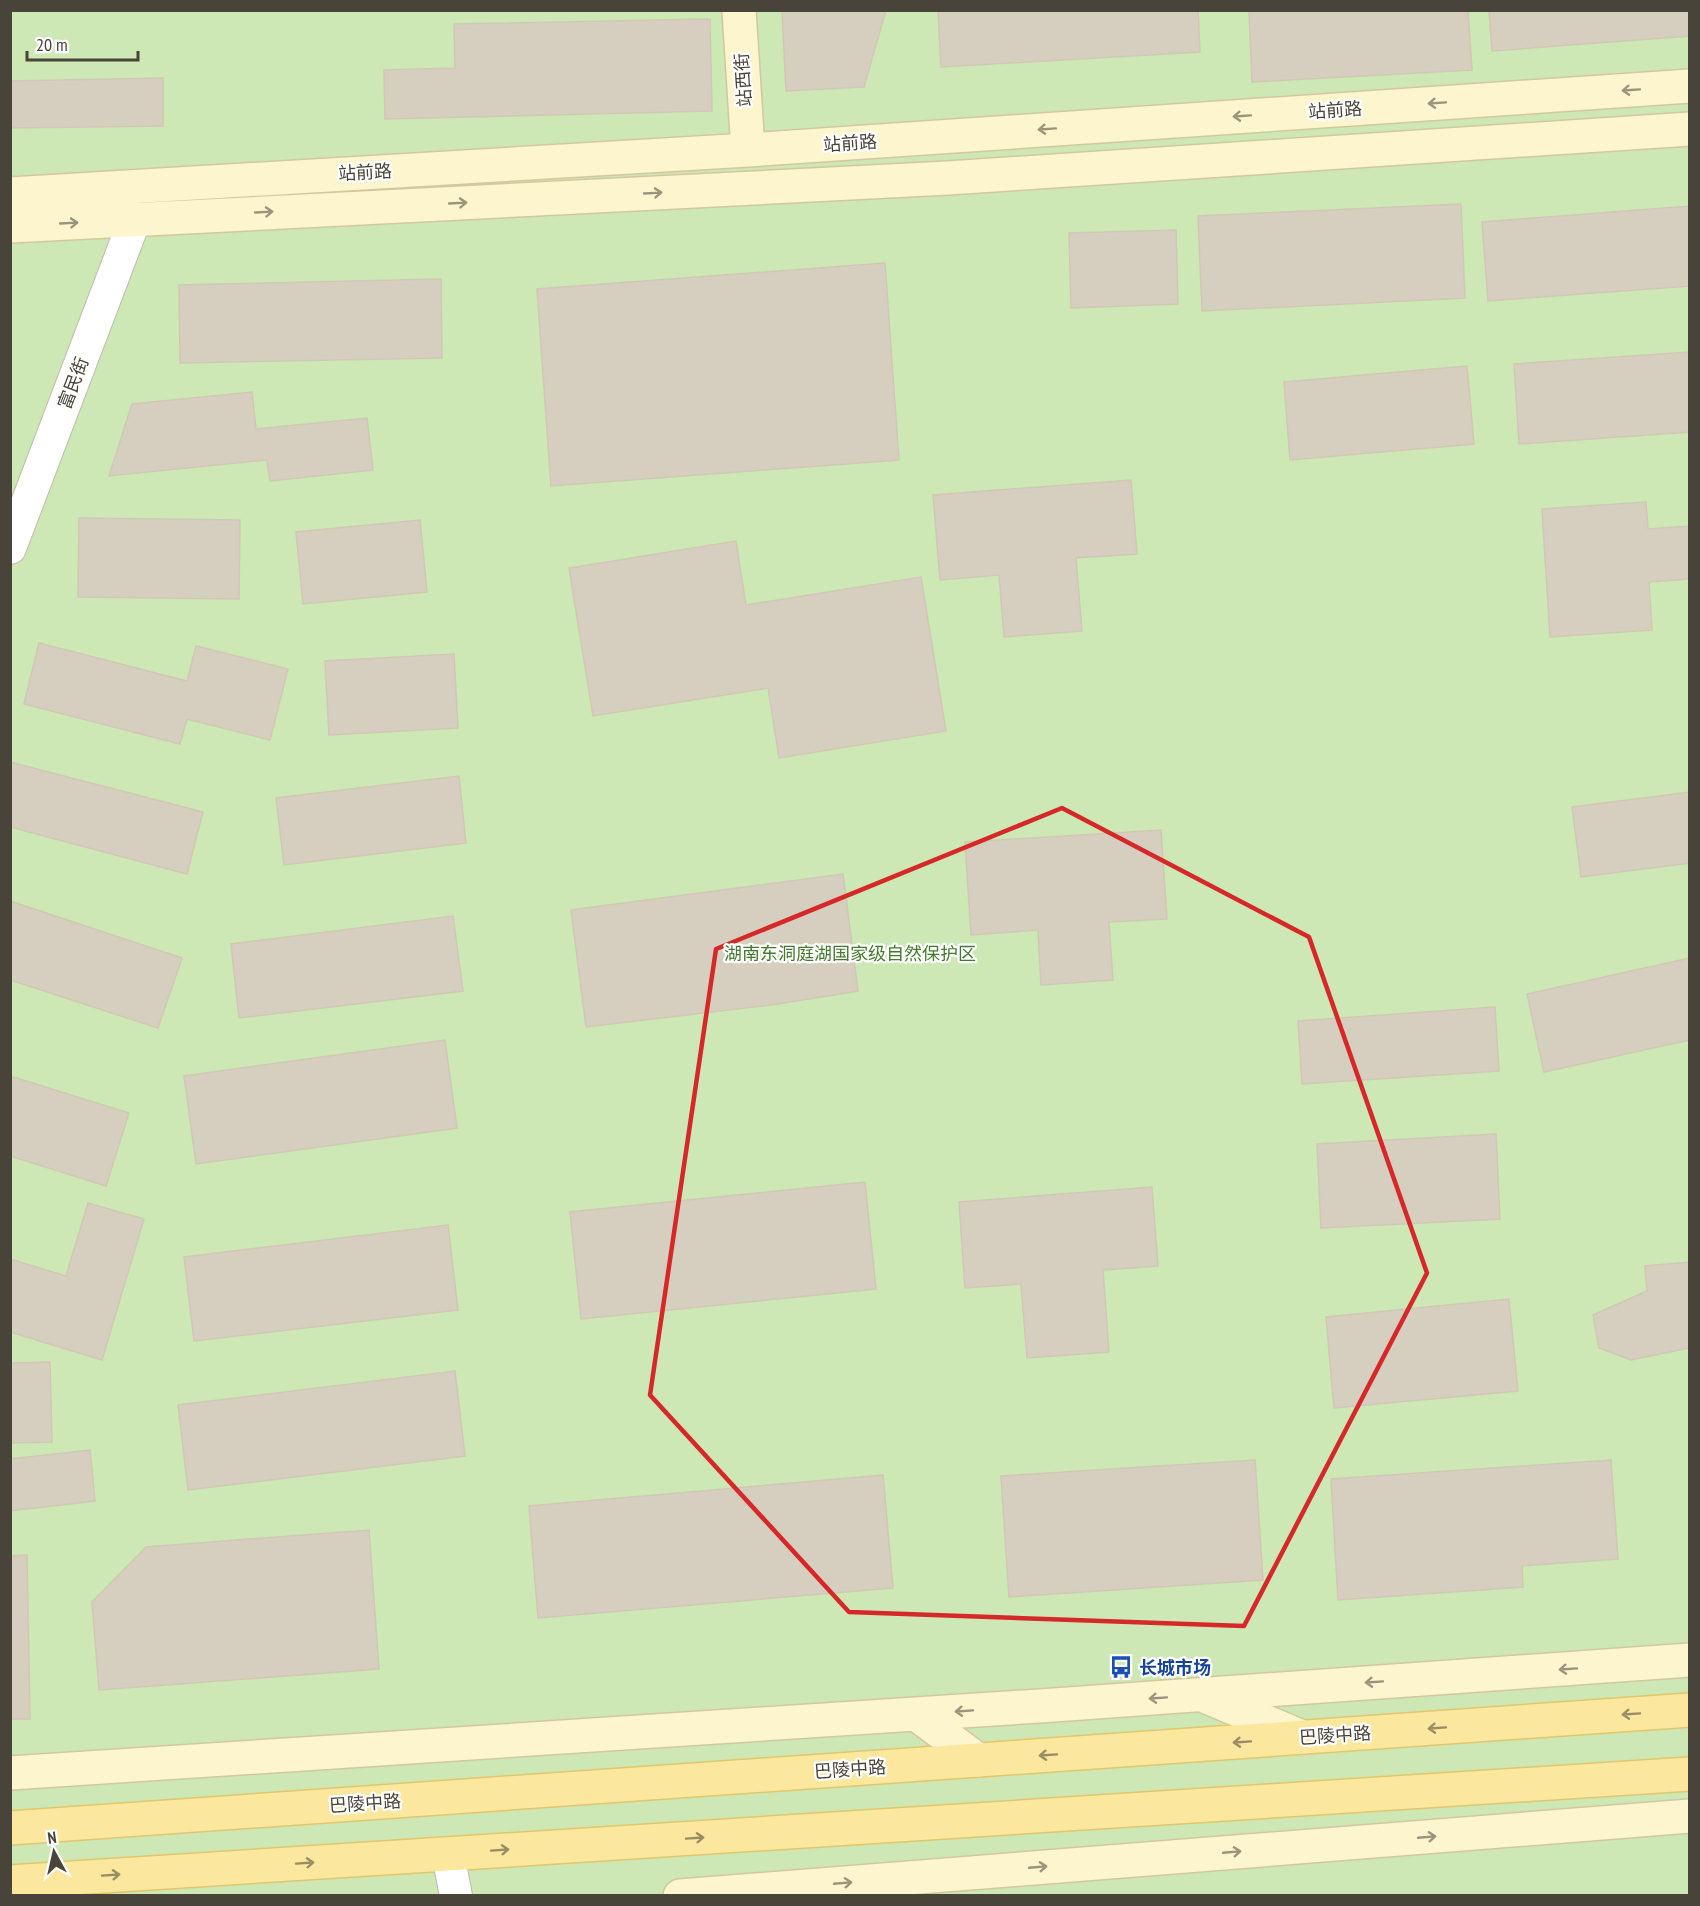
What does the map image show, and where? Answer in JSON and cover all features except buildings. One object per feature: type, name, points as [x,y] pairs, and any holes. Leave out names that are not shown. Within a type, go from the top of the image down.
[{"type":"main road","name":"站西街","points":[[739,10],[748,150]]},
{"type":"main road","name":"站前路","points":[[10,194],[748,150],[1689,86]]},
{"type":"main road","name":"站前路","points":[[10,226],[948,178],[1689,129]]},
{"type":"main road","points":[[10,1773],[916,1714],[1689,1660]]},
{"type":"main road","points":[[1202,1694],[1302,1737]]},
{"type":"main road","name":"巴陵中路","points":[[10,1828],[1689,1710]]},
{"type":"main road","points":[[916,1714],[978,1760]]},
{"type":"main road","points":[[10,1882],[1689,1774]]},
{"type":"main road","points":[[680,1896],[1689,1816]]},
{"type":"street","name":"富民街","points":[[10,548],[135,219]]},
{"type":"street","points":[[448,1854],[456,1896]]},
{"type":"highlighted area","points":[[1062,808],[1309,937],[1427,1273],[1244,1626],[849,1612],[650,1395],[716,949]]},
{"type":"green space","name":"湖南东洞庭湖国家级自然保护区","points":[[11,11],[1689,11],[1689,1895],[11,1896]]},
{"type":"place","name":"长城市场","points":[[1121,1667]]}]
